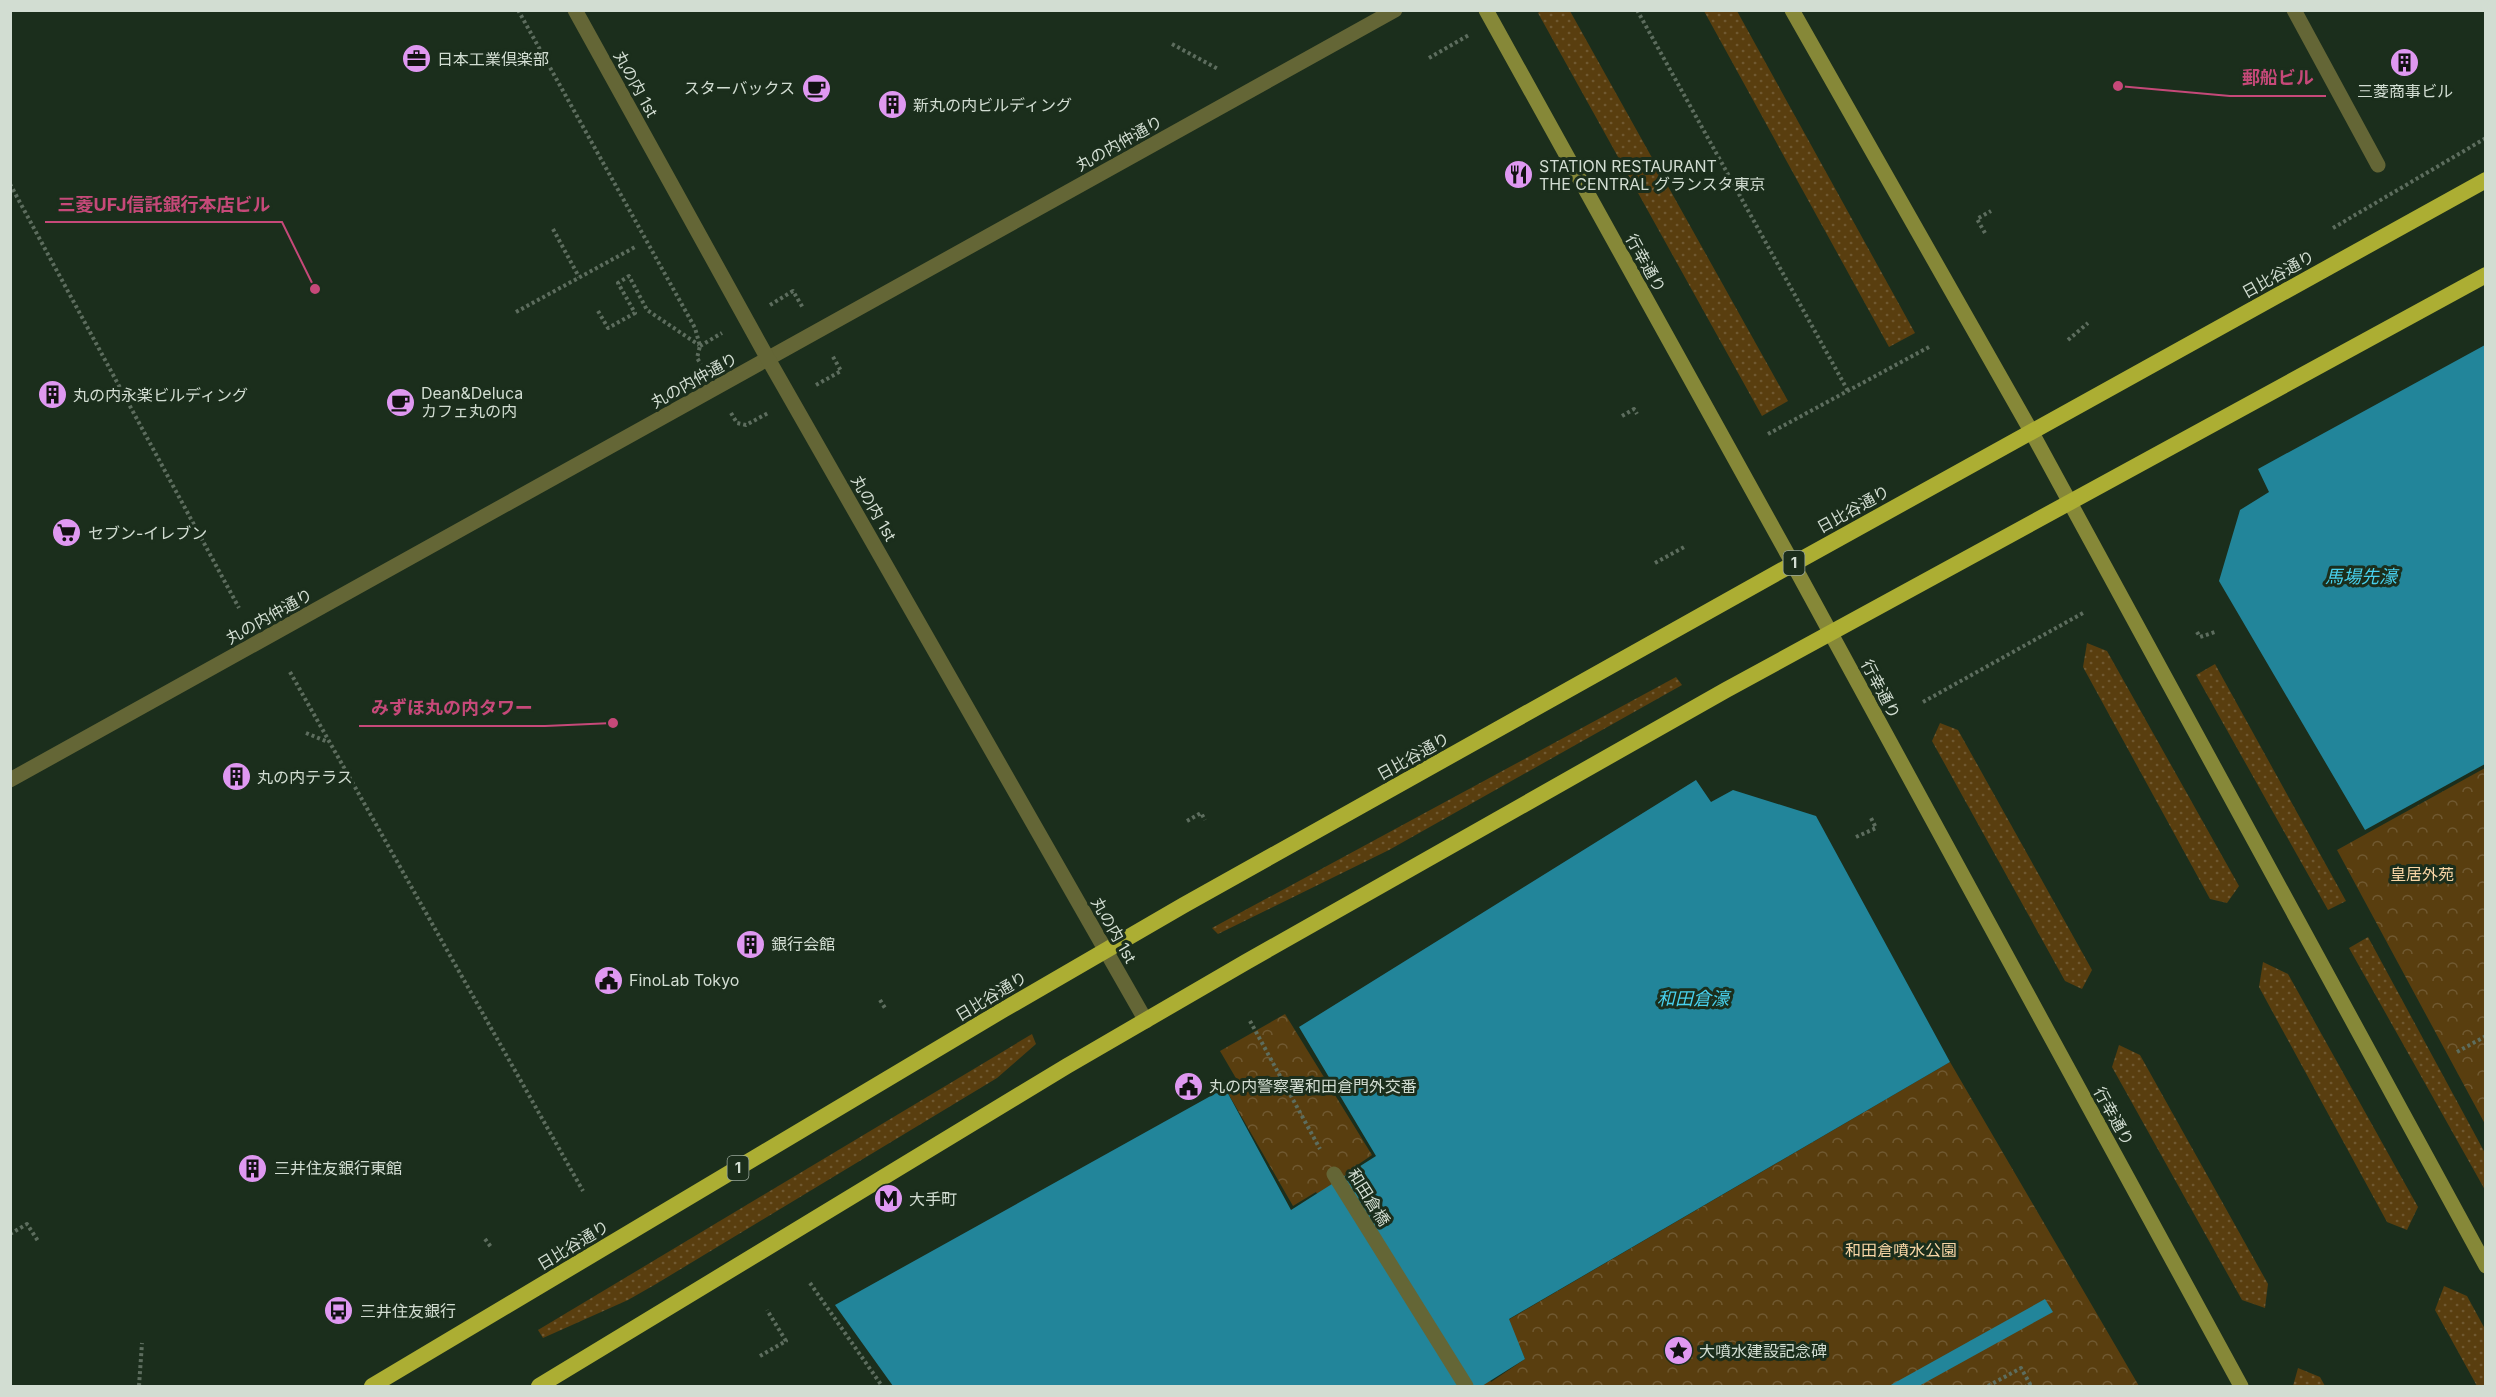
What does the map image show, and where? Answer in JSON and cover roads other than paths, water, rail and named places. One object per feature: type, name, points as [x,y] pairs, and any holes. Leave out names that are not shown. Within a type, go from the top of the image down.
[{"type":"highway","name":"日比谷通り","points":[[372,1386],[1105,951],[2031,431],[2486,180]]},
{"type":"highway","points":[[539,1386],[1067,1066],[1266,950],[1830,634],[2486,275]]},
{"type":"main road","name":"行幸通り","points":[[1486,10],[1793,564],[2241,1386]]},
{"type":"main road","points":[[1792,10],[2031,431],[2486,1266]]},
{"type":"street","name":"丸の内 1st","points":[[575,10],[768,359],[1146,1021]]},
{"type":"street","name":"丸の内仲通り","points":[[10,780],[1395,10]]},
{"type":"street","points":[[2294,10],[2378,165]]},
{"type":"street","name":"和田倉橋","points":[[1334,1174],[1466,1386]]},
{"type":"water","name":"馬場先濠","points":[[2485,345],[2485,764],[2365,830],[2219,581],[2240,510],[2269,492],[2258,469]]},
{"type":"water","name":"和田倉濠","points":[[1696,780],[1711,802],[1733,790],[1816,816],[1950,1062],[1509,1319],[1525,1359],[1482,1386],[893,1386],[835,1305],[1225,1088],[1291,1210],[1376,1156],[1299,1027]]},
{"type":"water","points":[[2045,1299],[2053,1312],[1919,1386],[1889,1386]]},
{"type":"place","name":"日本工業倶楽部","points":[[416,59]]},
{"type":"place","name":"三菱商事ビル","points":[[2405,63]]},
{"type":"place","name":"郵船ビル","points":[[2118,86]]},
{"type":"place","name":"スターバックス","points":[[816,88]]},
{"type":"place","name":"新丸の内ビルディング","points":[[892,105]]},
{"type":"place","name":"STATION RESTAURANT THE CENTRAL グランスタ東京","points":[[1518,175]]},
{"type":"place","name":"三菱UFJ信託銀行本店ビル","points":[[315,289]]},
{"type":"place","name":"丸の内永楽ビルディング","points":[[52,395]]},
{"type":"place","name":"Dean&Deluca カフェ丸の内","points":[[400,402]]},
{"type":"place","name":"セブン-イレブン","points":[[67,533]]},
{"type":"place","name":"みずほ丸の内タワー","points":[[613,723]]},
{"type":"place","name":"丸の内テラス","points":[[236,777]]},
{"type":"place","name":"銀行会館","points":[[750,944]]},
{"type":"place","name":"FinoLab Tokyo","points":[[608,980]]},
{"type":"place","name":"丸の内警察署和田倉門外交番","points":[[1188,1086]]},
{"type":"place","name":"三井住友銀行東館","points":[[253,1168]]},
{"type":"place","name":"大手町","points":[[888,1199]]},
{"type":"place","name":"三井住友銀行","points":[[339,1311]]},
{"type":"place","name":"大噴水建設記念碑","points":[[1678,1351]]},
{"type":"park label","name":"皇居外苑","points":[[2422,874]]},
{"type":"park label","name":"和田倉噴水公園","points":[[1901,1250]]}]
